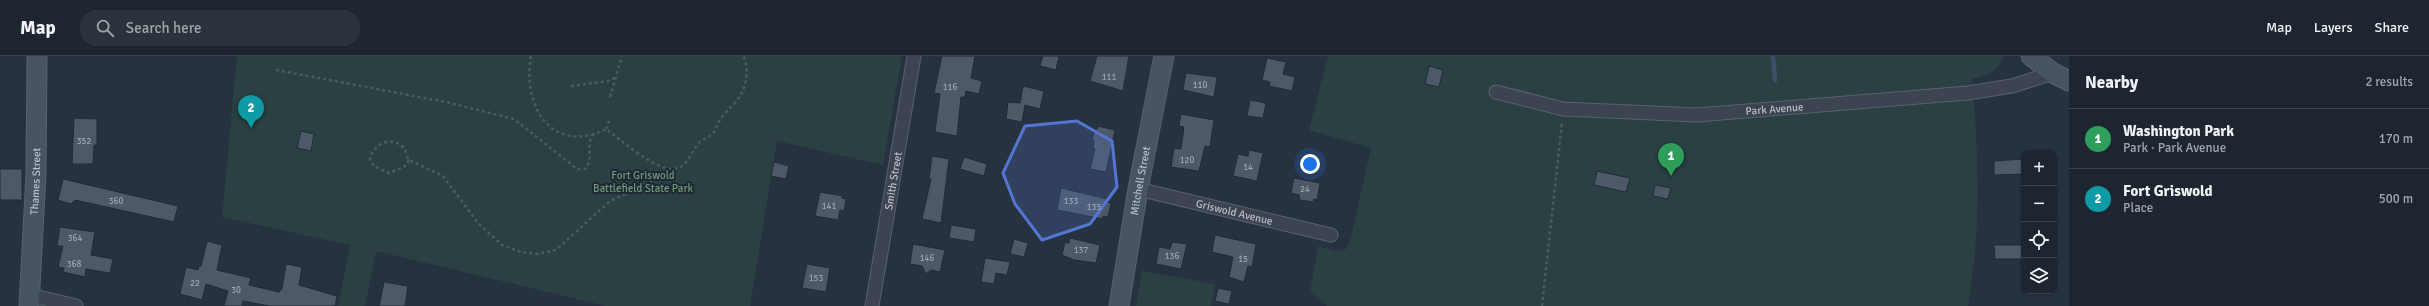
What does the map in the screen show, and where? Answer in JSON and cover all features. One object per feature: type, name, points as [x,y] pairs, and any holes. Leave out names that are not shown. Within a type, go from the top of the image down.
[{"type":"street","name":"Thames Street","points":[[29,301],[36,174],[37,56]]},
{"type":"street","name":"Smith Street","points":[[872,306],[914,56]]},
{"type":"street","name":"Mitchell Street","points":[[1119,306],[1138,189],[1164,56]]},
{"type":"street","points":[[2031,56],[2061,77]]},
{"type":"street","name":"Park Avenue","points":[[1496,92],[1563,109],[1696,115],[1968,93],[2061,77]]},
{"type":"street","name":"Griswold Avenue","points":[[1138,189],[1331,235]]},
{"type":"street","points":[[29,301],[76,306]]},
{"type":"path","points":[[530,56],[529,73],[534,103],[549,127],[562,135],[570,137],[594,134],[606,129],[609,121]]},
{"type":"path","points":[[610,97],[622,56]]},
{"type":"path","points":[[409,160],[404,167],[389,173],[374,166],[370,160],[373,149],[377,145],[389,142],[399,144],[404,149],[409,160],[443,176],[478,223],[502,245],[521,252],[538,254],[556,250],[609,202],[685,164],[699,142],[714,132],[719,121],[739,99],[743,90],[746,70],[746,60],[743,56]]},
{"type":"path","points":[[276,70],[446,102],[514,119],[577,170],[587,167],[590,161],[590,141],[594,134]]},
{"type":"path","points":[[571,86],[608,81],[615,78]]},
{"type":"path","points":[[1542,306],[1563,109]]},
{"type":"path","points":[[606,129],[650,160],[663,167],[674,169]]},
{"type":"highlighted area","points":[[1077,121],[1112,141],[1117,187],[1090,224],[1042,240],[1015,204],[1003,173],[1025,126]]},
{"type":"green space","name":"Fort Griswold Battlefield State Park","points":[[237,56],[902,56],[883,165],[777,141],[750,306],[606,306],[376,251],[365,306],[338,306],[350,245],[222,217]]},
{"type":"green space","points":[[1328,56],[2003,56],[1999,66],[1995,70],[1972,79],[1978,193],[1975,250],[1968,306],[1327,306],[1310,292],[1318,246],[1335,251],[1346,249],[1350,241],[1371,148],[1309,130]]},
{"type":"green space","points":[[1142,271],[1215,284],[1211,306],[1136,306]]},
{"type":"building","points":[[942,56],[975,56],[971,78],[982,81],[979,94],[966,91],[965,97],[961,97],[957,136],[935,132],[940,94],[934,93]]},
{"type":"building","points":[[1043,56],[1059,56],[1056,70],[1040,66]]},
{"type":"building","points":[[1097,56],[1129,56],[1123,91],[1090,81]]},
{"type":"building","points":[[1267,58],[1286,62],[1283,74],[1295,77],[1292,91],[1269,86],[1270,82],[1262,80]]},
{"type":"building","points":[[1429,66],[1443,70],[1439,87],[1425,84]]},
{"type":"building","points":[[1186,73],[1217,77],[1214,97],[1183,90]]},
{"type":"building","points":[[1023,86],[1044,91],[1040,109],[1025,105],[1022,122],[1006,119],[1008,102],[1020,103]]},
{"type":"building","points":[[1250,100],[1266,103],[1263,118],[1247,116]]},
{"type":"building","points":[[1181,114],[1214,120],[1210,147],[1205,146],[1199,171],[1171,167],[1174,148],[1181,149],[1184,127],[1179,126]]},
{"type":"building","points":[[74,118],[97,119],[97,145],[94,145],[93,164],[72,164]]},
{"type":"building","points":[[1098,126],[1115,130],[1106,172],[1090,169],[1095,149],[1093,148],[1094,141],[1092,140],[1095,129],[1097,129]]},
{"type":"building","points":[[301,131],[314,134],[311,151],[297,148]]},
{"type":"building","points":[[1249,150],[1263,153],[1257,181],[1233,176],[1238,154],[1248,156]]},
{"type":"building","points":[[932,156],[949,159],[941,223],[922,219],[931,179],[929,179]]},
{"type":"building","points":[[964,157],[987,164],[984,176],[960,169]]},
{"type":"building","points":[[2021,159],[2021,174],[1994,175],[1994,161]]},
{"type":"building","points":[[774,162],[789,166],[786,179],[771,176]]},
{"type":"building","points":[[0,169],[22,169],[22,200],[0,200]]},
{"type":"building","points":[[1597,171],[1630,178],[1626,192],[1594,185]]},
{"type":"building","points":[[1294,178],[1320,183],[1317,200],[1314,199],[1313,202],[1300,200],[1299,195],[1291,193]]},
{"type":"building","points":[[63,179],[178,206],[174,222],[75,200],[71,204],[58,200]]},
{"type":"building","points":[[1655,185],[1671,188],[1668,199],[1653,196]]},
{"type":"building","points":[[1061,188],[1107,199],[1106,202],[1111,203],[1108,217],[1103,216],[1103,219],[1057,210]]},
{"type":"building","points":[[820,192],[843,196],[842,198],[846,199],[844,211],[840,210],[838,220],[815,216]]},
{"type":"building","points":[[951,225],[976,229],[974,242],[949,238]]},
{"type":"building","points":[[60,227],[95,232],[91,255],[113,259],[110,273],[86,269],[85,277],[63,272],[64,268],[58,267],[63,246],[57,246]]},
{"type":"building","points":[[1215,235],[1256,244],[1252,267],[1248,266],[1244,282],[1229,277],[1233,257],[1212,252]]},
{"type":"building","points":[[1070,238],[1100,245],[1096,263],[1074,260],[1062,255],[1065,242],[1069,243]]},
{"type":"building","points":[[1014,239],[1028,243],[1024,257],[1010,254]]},
{"type":"building","points":[[207,241],[222,245],[217,270],[251,278],[249,285],[279,292],[282,289],[286,264],[302,267],[299,285],[337,296],[335,306],[269,306],[243,301],[242,306],[224,306],[228,291],[206,284],[202,300],[180,294],[186,267],[198,270],[199,266],[201,266]]},
{"type":"building","points":[[1172,242],[1187,244],[1181,269],[1156,264],[1159,247],[1170,249]]},
{"type":"building","points":[[913,244],[945,250],[940,272],[931,270],[926,274],[922,266],[910,264]]},
{"type":"building","points":[[1994,245],[2021,245],[2021,259],[1995,259]]},
{"type":"building","points":[[985,258],[1010,262],[1007,275],[996,273],[994,284],[981,282]]},
{"type":"building","points":[[807,264],[830,268],[826,292],[802,288]]},
{"type":"building","points":[[384,282],[408,286],[405,306],[379,306]]},
{"type":"building","points":[[1218,288],[1232,291],[1229,304],[1215,301]]},
{"type":"waterway","points":[[1773,56],[1775,80]]},
{"type":"place","name":"Fort Griswold","points":[[251,128]]},
{"type":"place","name":"Washington Park","points":[[1671,176]]}]
